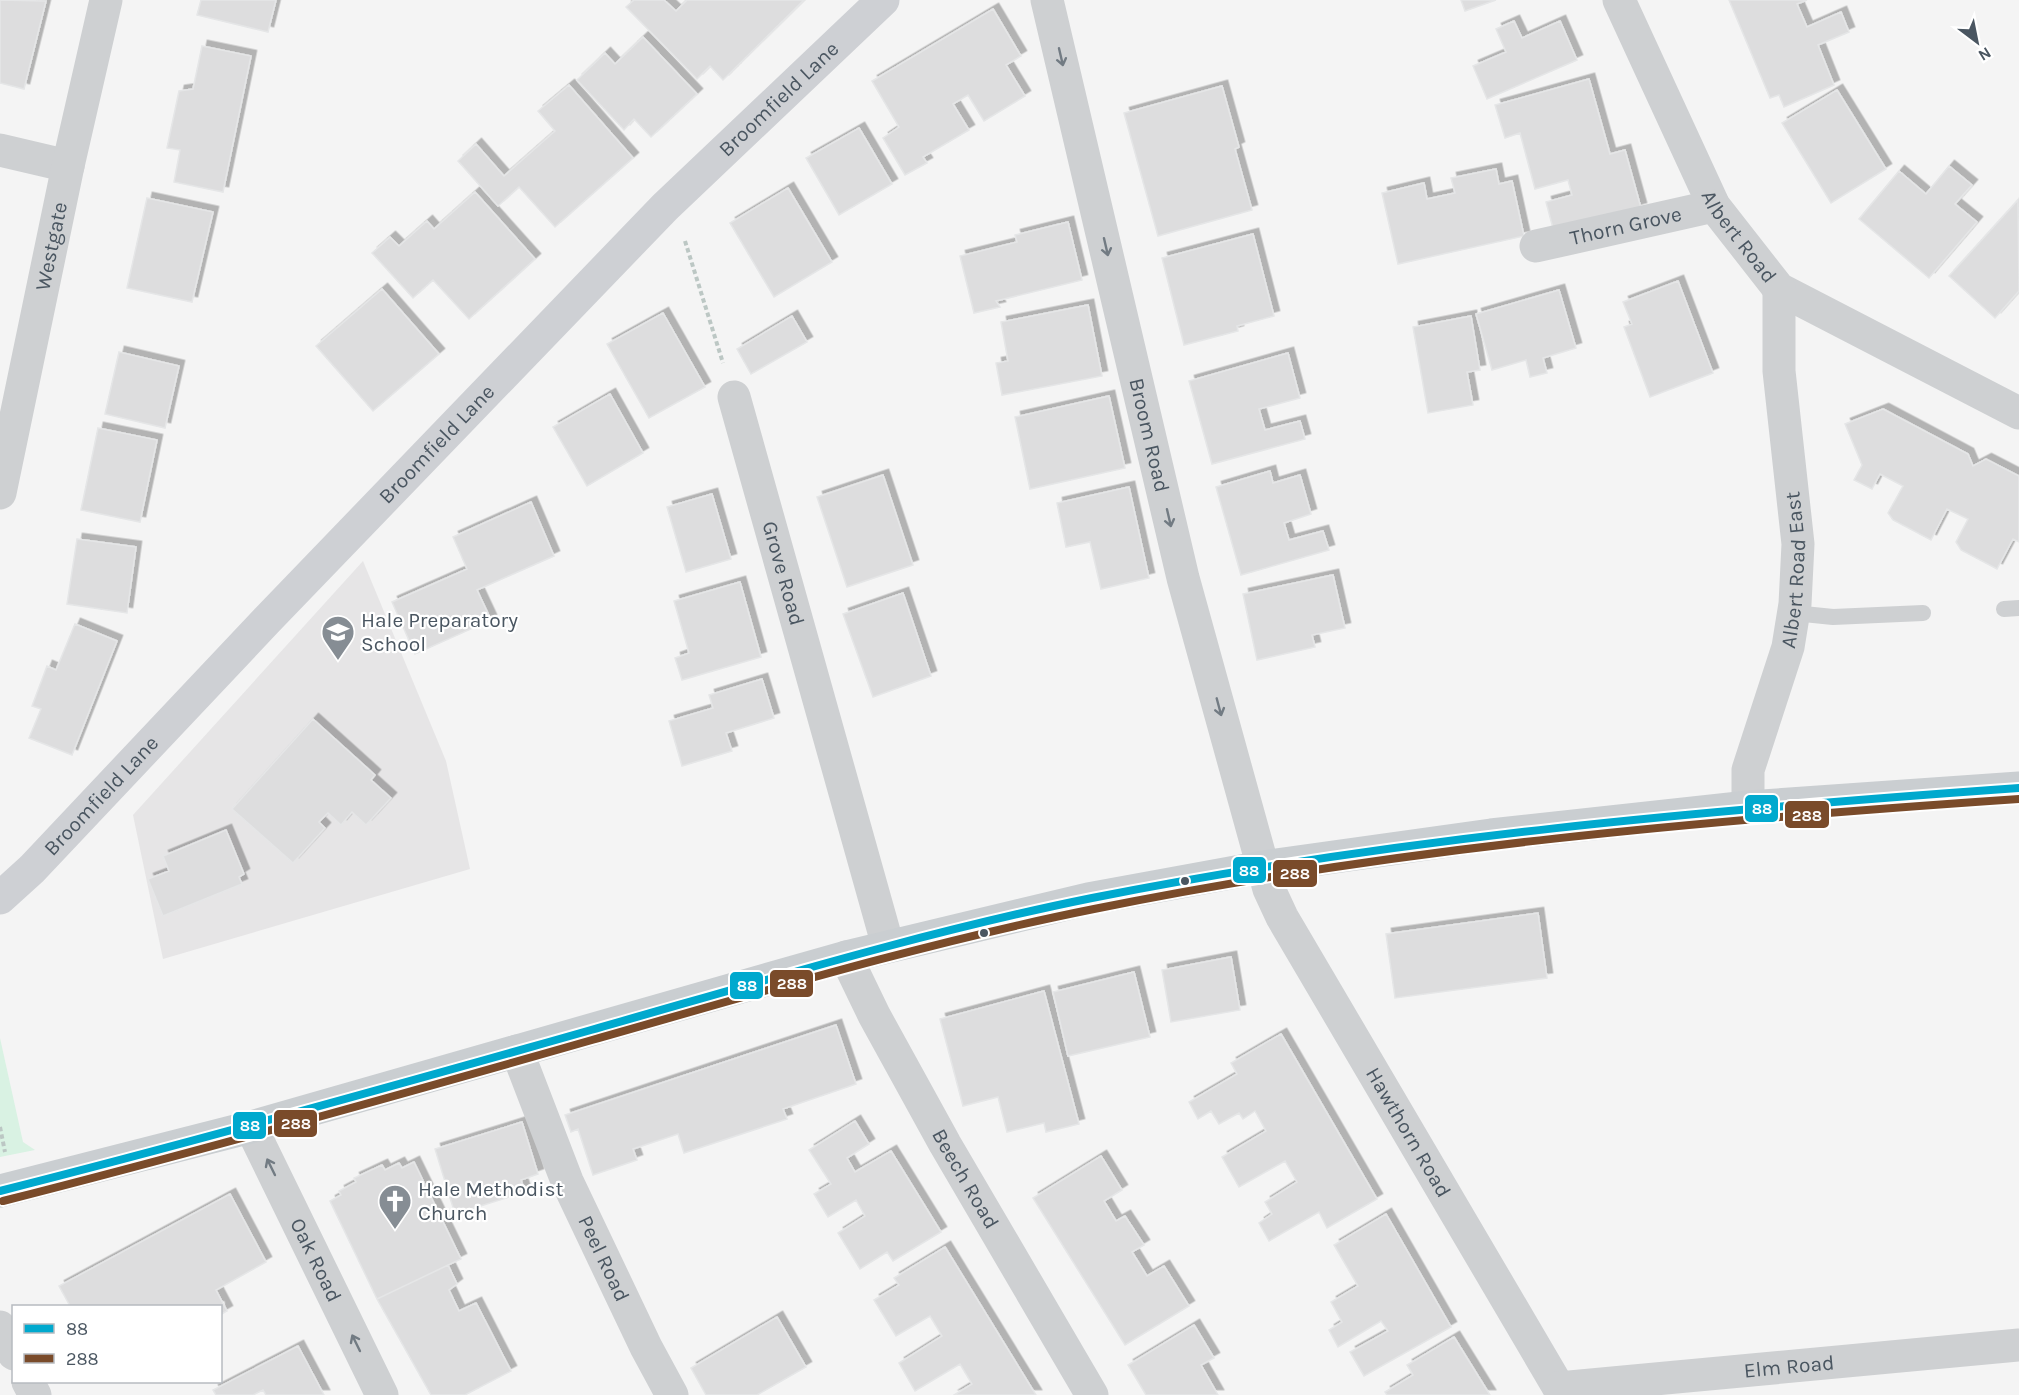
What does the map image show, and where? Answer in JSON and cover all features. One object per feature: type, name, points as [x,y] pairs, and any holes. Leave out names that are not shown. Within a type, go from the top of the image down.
[{"type":"main road","name":"Broomfield Lane","points":[[0,898],[32,869],[266,621],[665,207],[883,0]]},
{"type":"main road","points":[[0,1191],[251,1126],[846,957],[1088,899],[1263,867],[1491,835],[1748,807],[2019,788]]},
{"type":"street","name":"Westgate","points":[[0,493],[68,166],[106,0]]},
{"type":"street","name":"Broom Road","points":[[1047,0],[1184,578],[1263,867]]},
{"type":"street","name":"Albert Road","points":[[1619,0],[1714,206],[1779,290],[2019,412]]},
{"type":"street","points":[[0,150],[68,166]]},
{"type":"street","name":"Thorn Grove","points":[[1536,246],[1714,206]]},
{"type":"street","name":"Albert Road East","points":[[1748,807],[1748,770],[1788,647],[1794,613],[1798,544],[1779,371],[1779,290]]},
{"type":"street","name":"Grove Road","points":[[734,397],[888,946]]},
{"type":"street","name":"Hawthorn Road","points":[[1263,867],[1269,889],[1282,916],[1561,1391]]},
{"type":"street","name":"Beech Road","points":[[846,957],[874,1015],[945,1144],[1092,1395]]},
{"type":"street","name":"Peel Road","points":[[517,1051],[571,1190],[646,1347],[672,1395]]},
{"type":"street","name":"Oak Road","points":[[251,1126],[382,1395]]},
{"type":"street","points":[[0,1327],[12,1350]]},
{"type":"street","name":"Elm Road","points":[[1561,1391],[2019,1345]]},
{"type":"lane","points":[[1794,613],[1833,617],[1923,613]]},
{"type":"path","points":[[665,207],[682,232],[734,397]]},
{"type":"shaded area","name":"Hale Preparatory School","points":[[363,561],[446,761],[470,869],[163,959],[133,815]]},
{"type":"green space","points":[[0,1038],[23,1142],[35,1150],[0,1157]]},
{"type":"building","points":[[0,0],[46,1],[24,89],[0,83]]},
{"type":"building","points":[[201,0],[276,0],[268,32],[197,15]]},
{"type":"building","points":[[634,0],[664,0],[676,11],[687,0],[804,0],[723,80],[710,66],[697,79],[626,7]]},
{"type":"building","points":[[1461,0],[1496,0],[1465,11]]},
{"type":"building","points":[[1729,0],[1807,0],[1797,4],[1807,27],[1841,12],[1849,32],[1818,45],[1834,85],[1784,107],[1779,95],[1770,98]]},
{"type":"building","points":[[993,9],[1021,56],[1006,65],[1025,96],[984,121],[968,95],[953,104],[969,130],[923,157],[927,163],[905,175],[883,138],[899,127],[872,81]]},
{"type":"building","points":[[1514,21],[1522,38],[1560,21],[1577,60],[1487,99],[1473,66],[1506,52],[1496,29]]},
{"type":"building","points":[[643,37],[697,94],[651,137],[634,119],[624,130],[577,80],[605,53],[615,64]]},
{"type":"building","points":[[202,46],[251,56],[223,192],[174,182],[180,150],[167,148],[179,91],[193,89]]},
{"type":"building","points":[[1589,79],[1610,154],[1625,150],[1641,208],[1554,232],[1546,202],[1572,195],[1568,180],[1535,189],[1520,133],[1505,138],[1495,105]]},
{"type":"building","points":[[569,85],[633,158],[555,227],[519,187],[498,206],[458,161],[476,144],[504,176],[555,131],[538,111]]},
{"type":"building","points":[[1222,86],[1239,147],[1235,149],[1252,210],[1158,236],[1124,113]]},
{"type":"building","points":[[1837,90],[1886,169],[1831,203],[1782,123]]},
{"type":"building","points":[[859,128],[892,184],[839,215],[806,158]]},
{"type":"building","points":[[1949,166],[1972,185],[1955,204],[1977,222],[1929,278],[1859,219],[1899,171],[1926,194]]},
{"type":"building","points":[[1496,169],[1499,184],[1512,181],[1524,236],[1398,264],[1382,193],[1424,183],[1427,199],[1455,193],[1451,178]]},
{"type":"building","points":[[788,188],[832,262],[774,297],[730,223]]},
{"type":"building","points":[[475,192],[535,259],[469,319],[433,280],[413,298],[372,253],[390,237],[399,246],[427,221],[434,229]]},
{"type":"building","points":[[147,198],[213,212],[192,302],[127,288]]},
{"type":"building","points":[[2018,200],[2019,291],[1995,318],[1949,276]]},
{"type":"building","points":[[1068,222],[1082,280],[996,301],[1000,307],[974,313],[960,256],[1017,242],[1015,235]]},
{"type":"building","points":[[1253,234],[1274,316],[1237,326],[1238,331],[1184,345],[1162,258]]},
{"type":"building","points":[[1678,281],[1713,373],[1650,397],[1624,327],[1632,324],[1623,302]]},
{"type":"building","points":[[382,289],[439,354],[373,411],[316,346]]},
{"type":"building","points":[[1559,290],[1576,348],[1543,358],[1547,373],[1530,377],[1526,360],[1492,370],[1476,314]]},
{"type":"building","points":[[1088,305],[1102,376],[1002,395],[996,363],[1008,361],[1001,322]]},
{"type":"building","points":[[663,313],[705,387],[649,418],[607,344]]},
{"type":"building","points":[[792,316],[807,342],[751,374],[737,349]]},
{"type":"building","points":[[1471,316],[1480,370],[1467,372],[1473,405],[1428,413],[1413,327]]},
{"type":"building","points":[[119,352],[179,366],[165,428],[105,414]]},
{"type":"building","points":[[1288,353],[1300,398],[1259,409],[1265,430],[1300,421],[1305,439],[1212,464],[1189,381]]},
{"type":"building","points":[[610,394],[643,453],[587,486],[553,427]]},
{"type":"building","points":[[1109,396],[1125,468],[1030,489],[1015,417]]},
{"type":"building","points":[[1883,409],[1968,454],[1973,466],[1986,459],[2019,476],[2019,542],[2013,539],[1997,569],[1961,550],[1956,542],[1968,519],[1947,509],[1931,540],[1893,520],[1888,513],[1903,486],[1880,474],[1872,489],[1854,480],[1862,465],[1845,424]]},
{"type":"building","points":[[98,428],[157,440],[140,522],[81,510]]},
{"type":"building","points":[[1270,471],[1273,483],[1300,475],[1311,514],[1284,523],[1289,540],[1323,531],[1329,550],[1241,575],[1216,487]]},
{"type":"building","points":[[883,475],[913,565],[847,587],[817,497]]},
{"type":"building","points":[[1129,487],[1149,578],[1101,589],[1090,542],[1066,547],[1057,503]]},
{"type":"building","points":[[712,494],[731,559],[686,572],[667,507]]},
{"type":"building","points":[[531,502],[554,556],[477,590],[491,620],[415,654],[392,602],[467,569],[453,537]]},
{"type":"building","points":[[77,539],[136,547],[127,613],[67,604]]},
{"type":"building","points":[[1333,575],[1345,628],[1312,635],[1315,647],[1257,660],[1243,594]]},
{"type":"building","points":[[740,582],[761,657],[682,680],[675,658],[689,653],[674,601]]},
{"type":"building","points":[[903,593],[931,676],[873,697],[843,614]]},
{"type":"building","points":[[75,624],[117,641],[72,755],[29,738],[41,709],[32,706],[47,666],[56,670]]},
{"type":"building","points":[[762,679],[774,718],[726,733],[732,751],[682,766],[669,721],[713,708],[709,695]]},
{"type":"building","points":[[313,719],[375,775],[371,780],[391,798],[366,825],[352,812],[341,825],[328,813],[319,822],[325,828],[293,863],[232,809]]},
{"type":"building","points":[[226,830],[244,874],[239,877],[242,884],[163,916],[148,879],[169,871],[163,856]]},
{"type":"building","points":[[1538,913],[1547,978],[1395,998],[1386,934]]},
{"type":"building","points":[[1231,957],[1240,1010],[1171,1022],[1162,970]]},
{"type":"building","points":[[1134,972],[1150,1037],[1068,1056],[1053,992]]},
{"type":"building","points":[[1044,991],[1079,1124],[1046,1132],[1044,1123],[1007,1132],[998,1097],[963,1106],[940,1019]]},
{"type":"building","points":[[836,1025],[856,1084],[783,1109],[787,1119],[684,1153],[678,1134],[633,1149],[637,1160],[593,1175],[578,1129],[571,1132],[565,1115]]},
{"type":"building","points":[[1281,1034],[1377,1199],[1327,1228],[1319,1212],[1269,1241],[1259,1223],[1272,1214],[1265,1202],[1297,1182],[1285,1161],[1239,1187],[1222,1157],[1266,1131],[1255,1111],[1243,1119],[1239,1113],[1219,1124],[1211,1111],[1198,1119],[1189,1102],[1237,1074],[1231,1063]]},
{"type":"building","points":[[855,1121],[869,1144],[847,1158],[855,1172],[891,1151],[941,1232],[893,1261],[887,1252],[860,1269],[838,1233],[865,1216],[856,1200],[828,1217],[814,1194],[831,1184],[809,1150]]},
{"type":"building","points":[[522,1122],[538,1174],[521,1180],[525,1192],[455,1214],[435,1149]]},
{"type":"building","points":[[1101,1156],[1122,1190],[1104,1201],[1116,1221],[1125,1216],[1144,1245],[1132,1252],[1147,1276],[1164,1266],[1189,1306],[1125,1345],[1033,1198]]},
{"type":"building","name":"Hale Methodist Church","points":[[414,1162],[461,1259],[377,1299],[330,1201],[341,1195],[339,1191],[356,1182],[354,1178],[382,1165],[385,1170],[399,1163],[402,1168]]},
{"type":"building","points":[[230,1194],[266,1262],[216,1290],[227,1311],[222,1314],[222,1305],[69,1305],[59,1286]]},
{"type":"building","points":[[1386,1214],[1451,1327],[1364,1376],[1350,1352],[1388,1331],[1381,1321],[1338,1347],[1329,1330],[1342,1322],[1331,1302],[1358,1286],[1334,1245]]},
{"type":"building","points":[[945,1247],[1036,1395],[954,1395],[972,1384],[960,1364],[915,1391],[899,1363],[942,1336],[930,1316],[896,1336],[874,1300],[899,1285],[894,1278]]},
{"type":"building","points":[[448,1265],[457,1284],[449,1290],[459,1311],[476,1303],[511,1371],[465,1395],[431,1395],[377,1299]]},
{"type":"building","points":[[777,1317],[806,1367],[757,1395],[706,1395],[691,1368]]},
{"type":"building","points":[[1194,1325],[1214,1358],[1201,1365],[1218,1395],[1146,1395],[1128,1365]]},
{"type":"building","points":[[1454,1337],[1490,1395],[1387,1395],[1385,1392],[1413,1375],[1407,1365]]},
{"type":"building","points":[[298,1346],[324,1395],[266,1395],[263,1390],[253,1395],[216,1395],[213,1390]]},
{"type":"transit line","name":"88","points":[[0,1191],[296,1113],[903,942],[1092,898],[1323,858],[1554,828],[1786,806],[2019,788]]},
{"type":"transit line","name":"288","points":[[3,1201],[298,1123],[842,970],[967,937],[1094,909],[1209,887],[1439,852],[1787,816],[2019,799]]},
{"type":"place","name":"Hale Preparatory School","points":[[338,661]]},
{"type":"place","name":"Hale Methodist Church","points":[[395,1230]]}]
